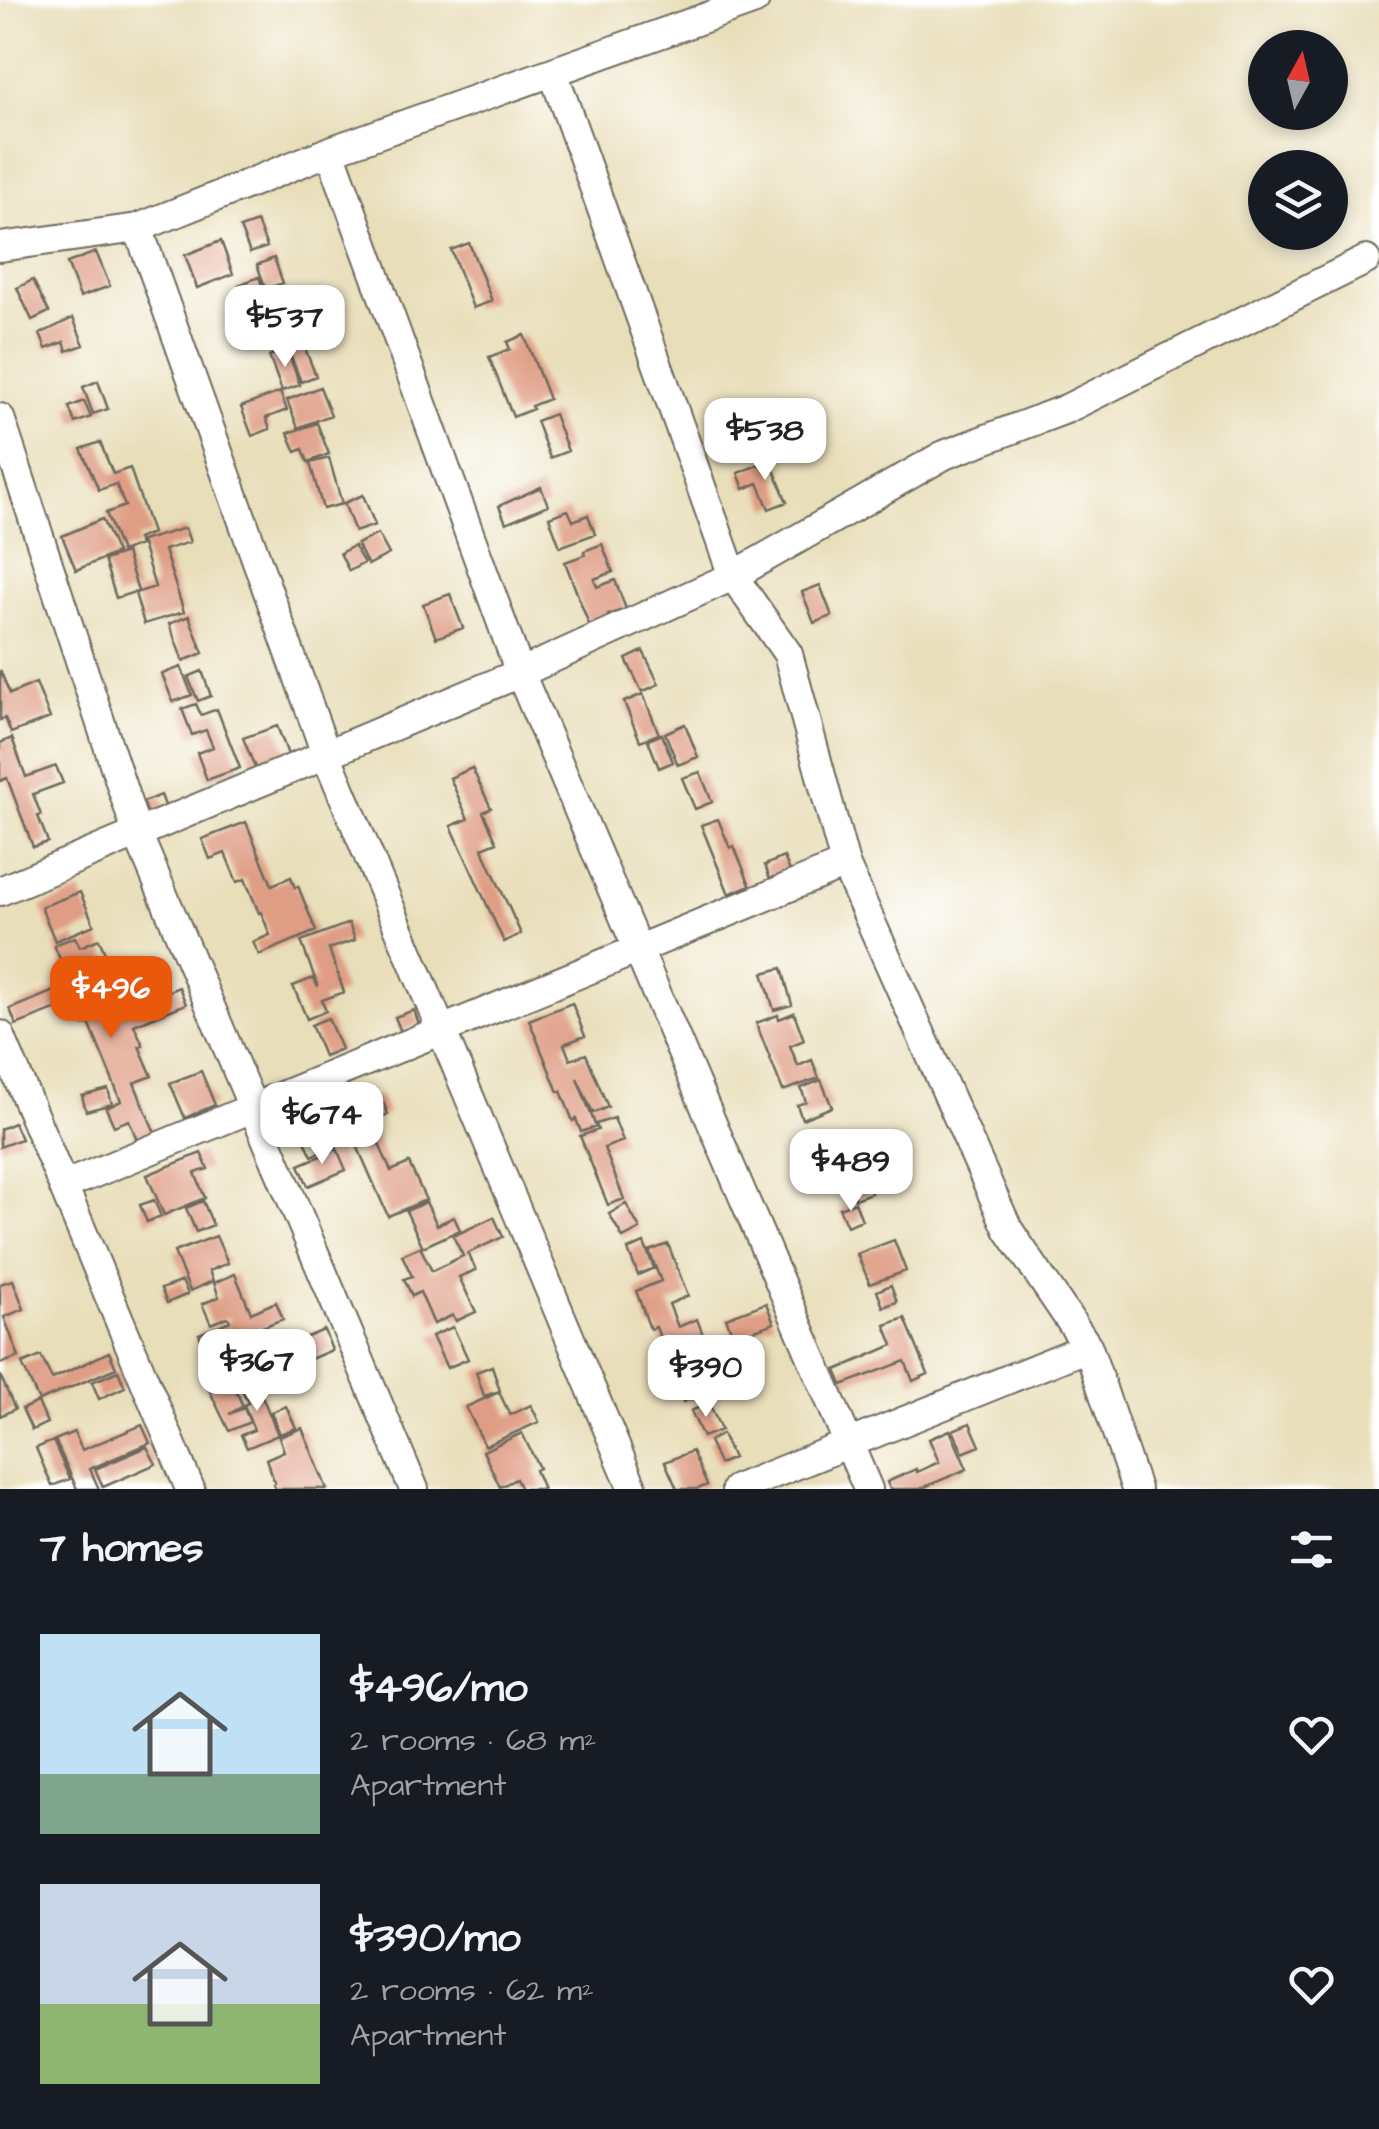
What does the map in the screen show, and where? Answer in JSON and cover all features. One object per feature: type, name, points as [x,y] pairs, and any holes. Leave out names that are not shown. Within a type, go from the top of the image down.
[{"type":"street","points":[[0,247],[138,228],[330,152],[755,0]]},
{"type":"street","points":[[553,72],[733,576],[788,654],[845,864],[1008,1230],[1088,1346],[1136,1489]]},
{"type":"street","points":[[330,152],[520,673],[868,1489]]},
{"type":"street","points":[[138,228],[326,754],[632,1489]]},
{"type":"street","points":[[0,890],[520,673],[733,576],[944,455],[1066,409],[1366,260]]},
{"type":"street","points":[[0,418],[137,833],[414,1489]]},
{"type":"street","points":[[63,1186],[845,864]]},
{"type":"street","points":[[0,1035],[190,1489]]},
{"type":"street","points":[[736,1489],[1088,1346]]},
{"type":"building","points":[[257,222],[267,247],[250,253],[240,228]]},
{"type":"building","points":[[221,241],[233,274],[197,288],[185,255]]},
{"type":"building","points":[[469,243],[492,301],[473,308],[451,250]]},
{"type":"building","points":[[96,252],[110,286],[80,297],[67,263]]},
{"type":"building","points":[[274,258],[283,283],[266,289],[257,265]]},
{"type":"building","points":[[259,277],[270,305],[249,313],[239,285]]},
{"type":"building","points":[[33,280],[49,312],[32,320],[17,288]]},
{"type":"building","points":[[292,307],[304,337],[288,344],[276,313]]},
{"type":"building","points":[[73,318],[84,345],[67,351],[64,342],[46,349],[40,334]]},
{"type":"building","points":[[276,318],[285,341],[266,348],[257,325]]},
{"type":"building","points":[[524,335],[549,399],[513,417],[489,357],[510,349],[507,342]]},
{"type":"building","points":[[302,341],[316,376],[301,382],[287,346]]},
{"type":"building","points":[[287,349],[300,385],[282,391],[269,356]]},
{"type":"building","points":[[98,381],[108,409],[93,414],[83,387]]},
{"type":"building","points":[[320,387],[331,415],[298,428],[287,400]]},
{"type":"building","points":[[280,392],[287,410],[266,418],[270,429],[252,436],[241,407]]},
{"type":"building","points":[[84,401],[91,417],[75,423],[69,407]]},
{"type":"building","points":[[554,414],[568,451],[550,458],[536,421]]},
{"type":"building","points":[[317,423],[329,454],[308,462],[303,449],[296,452],[288,433]]},
{"type":"building","points":[[100,442],[113,474],[130,468],[152,533],[137,539],[140,545],[121,552],[106,513],[125,506],[116,484],[99,490],[81,449]]},
{"type":"building","points":[[329,458],[342,504],[323,509],[310,463]]},
{"type":"building","points":[[770,460],[787,502],[769,509],[758,483],[744,489],[738,473]]},
{"type":"building","points":[[541,487],[548,505],[506,523],[499,506]]},
{"type":"building","points":[[363,495],[375,525],[355,532],[344,503]]},
{"type":"building","points":[[568,510],[573,521],[588,515],[595,534],[560,547],[549,517]]},
{"type":"building","points":[[102,519],[117,553],[76,570],[62,536]]},
{"type":"building","points":[[185,528],[190,542],[164,550],[184,612],[144,624],[135,593],[155,587],[141,541]]},
{"type":"building","points":[[378,534],[389,554],[368,565],[357,544]]},
{"type":"building","points":[[602,544],[613,572],[594,579],[597,587],[615,580],[626,609],[590,627],[565,562]]},
{"type":"building","points":[[354,546],[364,563],[349,571],[340,553]]},
{"type":"building","points":[[126,553],[138,591],[116,598],[104,560]]},
{"type":"building","points":[[820,585],[832,616],[814,623],[802,592]]},
{"type":"building","points":[[450,594],[463,628],[436,638],[423,604]]},
{"type":"building","points":[[189,616],[203,653],[183,661],[169,624]]},
{"type":"building","points":[[643,651],[659,684],[642,692],[626,659]]},
{"type":"building","points":[[181,667],[192,695],[173,702],[162,674]]},
{"type":"building","points":[[0,670],[10,694],[36,683],[50,718],[11,733],[5,718],[0,720]]},
{"type":"building","points":[[202,671],[211,696],[198,701],[188,677]]},
{"type":"building","points":[[643,694],[659,734],[640,741],[624,702]]},
{"type":"building","points":[[196,704],[201,715],[217,709],[240,768],[207,780],[197,753],[213,747],[206,730],[192,735],[182,709]]},
{"type":"building","points":[[685,724],[698,757],[678,765],[665,733]]},
{"type":"building","points":[[277,726],[289,757],[256,770],[243,738]]},
{"type":"building","points":[[662,734],[673,762],[659,768],[648,740]]},
{"type":"building","points":[[12,738],[26,777],[56,766],[63,783],[33,794],[48,842],[33,847],[7,778],[0,781],[0,743]]},
{"type":"building","points":[[472,768],[491,808],[483,812],[497,842],[482,848],[521,934],[504,942],[451,826],[468,819],[450,778]]},
{"type":"building","points":[[700,772],[712,802],[695,809],[682,778]]},
{"type":"building","points":[[161,795],[166,808],[148,815],[143,802]]},
{"type":"building","points":[[718,819],[750,885],[729,894],[701,825]]},
{"type":"building","points":[[246,822],[272,885],[291,877],[316,931],[259,955],[253,942],[270,935],[245,879],[237,882],[225,853],[210,859],[202,839]]},
{"type":"building","points":[[784,857],[790,871],[770,879],[765,865]]},
{"type":"building","points":[[80,892],[94,925],[55,941],[41,907]]},
{"type":"building","points":[[349,923],[355,940],[329,949],[344,992],[322,1000],[326,1011],[307,1019],[293,986],[313,978],[318,987],[301,941]]},
{"type":"building","points":[[75,937],[80,947],[99,939],[109,963],[69,980],[54,945]]},
{"type":"building","points":[[782,968],[792,1005],[774,1010],[763,973]]},
{"type":"building","points":[[91,976],[107,1016],[179,987],[186,1004],[134,1025],[152,1076],[134,1083],[155,1133],[137,1140],[129,1120],[114,1126],[106,1108],[121,1101],[89,1023],[84,1025],[75,1002],[16,1025],[10,1009]]},
{"type":"building","points":[[572,1003],[585,1036],[564,1044],[570,1060],[586,1054],[608,1107],[593,1113],[577,1078],[596,1127],[581,1132],[561,1091],[558,1092],[529,1020]]},
{"type":"building","points":[[414,1010],[419,1024],[401,1032],[395,1017]]},
{"type":"building","points":[[794,1013],[804,1040],[790,1046],[798,1066],[812,1060],[819,1078],[783,1091],[756,1023]]},
{"type":"building","points":[[328,1018],[341,1049],[324,1056],[311,1025]]},
{"type":"building","points":[[201,1071],[215,1105],[185,1118],[170,1083]]},
{"type":"building","points":[[821,1080],[832,1107],[802,1119],[797,1105],[806,1102],[801,1088]]},
{"type":"building","points":[[108,1089],[112,1104],[86,1111],[82,1096]]},
{"type":"building","points":[[355,1090],[361,1103],[380,1095],[388,1114],[369,1122],[391,1171],[409,1163],[426,1200],[388,1216],[336,1098]]},
{"type":"building","points":[[333,1107],[348,1141],[312,1156],[297,1123]]},
{"type":"building","points":[[614,1118],[623,1141],[604,1148],[624,1199],[608,1205],[580,1136],[598,1130],[596,1124]]},
{"type":"building","points":[[14,1123],[21,1139],[0,1147],[0,1129]]},
{"type":"building","points":[[337,1149],[346,1170],[308,1186],[299,1165]]},
{"type":"building","points":[[201,1153],[208,1169],[195,1173],[205,1198],[164,1215],[147,1175]]},
{"type":"building","points":[[861,1167],[871,1193],[855,1199],[846,1173]]},
{"type":"building","points":[[154,1200],[161,1216],[147,1222],[140,1205]]},
{"type":"building","points":[[203,1201],[213,1225],[196,1232],[186,1208]]},
{"type":"building","points":[[426,1202],[437,1225],[454,1217],[460,1230],[423,1247],[406,1211]]},
{"type":"building","points":[[855,1202],[862,1220],[847,1226],[839,1208]]},
{"type":"building","points":[[626,1204],[640,1229],[623,1238],[609,1214]]},
{"type":"building","points":[[494,1217],[503,1237],[468,1253],[476,1270],[459,1277],[476,1312],[456,1321],[453,1315],[434,1324],[420,1292],[412,1296],[404,1279],[412,1276],[402,1255],[420,1247],[432,1271],[463,1256],[453,1236]]},
{"type":"building","points":[[216,1236],[228,1263],[209,1271],[213,1281],[190,1291],[174,1252]]},
{"type":"building","points":[[894,1240],[906,1271],[870,1284],[857,1254]]},
{"type":"building","points":[[644,1243],[654,1268],[638,1275],[628,1250]]},
{"type":"building","points":[[668,1244],[688,1296],[669,1304],[678,1327],[697,1319],[720,1380],[702,1387],[705,1394],[683,1402],[656,1327],[650,1329],[636,1291],[661,1281],[649,1251]]},
{"type":"building","points":[[235,1274],[251,1313],[276,1302],[283,1319],[255,1330],[265,1353],[213,1374],[204,1353],[216,1348],[214,1342],[204,1346],[199,1334],[230,1321],[228,1317],[211,1324],[202,1304],[219,1297],[214,1283]]},
{"type":"building","points":[[13,1280],[24,1309],[4,1317],[19,1357],[0,1364],[0,1284]]},
{"type":"building","points":[[182,1281],[188,1294],[167,1303],[161,1289]]},
{"type":"building","points":[[891,1285],[897,1302],[883,1307],[877,1291]]},
{"type":"building","points":[[766,1303],[774,1323],[734,1338],[726,1318]]},
{"type":"building","points":[[905,1318],[928,1374],[913,1381],[905,1361],[842,1385],[836,1370],[893,1345],[885,1325]]},
{"type":"building","points":[[453,1327],[468,1359],[447,1368],[432,1336]]},
{"type":"building","points":[[324,1330],[332,1350],[284,1370],[276,1350]]},
{"type":"building","points":[[109,1352],[116,1368],[39,1401],[22,1364],[41,1356],[52,1379]]},
{"type":"building","points":[[492,1366],[500,1391],[484,1396],[476,1372]]},
{"type":"building","points":[[118,1371],[125,1387],[99,1399],[92,1382]]},
{"type":"building","points":[[227,1371],[243,1406],[229,1414],[244,1408],[250,1422],[229,1431],[205,1381]]},
{"type":"building","points":[[253,1374],[278,1435],[247,1448],[241,1435],[254,1430],[238,1380]]},
{"type":"building","points":[[0,1375],[15,1409],[0,1416]]},
{"type":"building","points":[[499,1392],[510,1415],[531,1405],[539,1422],[485,1446],[466,1407]]},
{"type":"building","points":[[38,1402],[47,1423],[32,1430],[22,1409]]},
{"type":"building","points":[[709,1403],[721,1430],[703,1437],[691,1411]]},
{"type":"building","points":[[286,1406],[296,1428],[280,1434],[271,1412]]},
{"type":"building","points":[[970,1423],[980,1446],[963,1453],[953,1430]]},
{"type":"building","points":[[142,1425],[150,1443],[90,1469],[99,1489],[77,1489],[55,1440],[74,1432],[82,1450]]},
{"type":"building","points":[[302,1428],[327,1489],[275,1489],[266,1459],[284,1451],[279,1437]]},
{"type":"building","points":[[950,1430],[967,1469],[920,1489],[890,1489],[887,1482],[939,1462],[929,1439]]},
{"type":"building","points":[[522,1433],[539,1468],[535,1470],[543,1489],[521,1489],[516,1479],[500,1487],[483,1451]]},
{"type":"building","points":[[722,1434],[733,1458],[719,1464],[709,1441]]},
{"type":"building","points":[[53,1441],[70,1479],[52,1486],[36,1448]]},
{"type":"building","points":[[147,1447],[156,1464],[103,1487],[95,1469]]},
{"type":"building","points":[[692,1451],[707,1485],[677,1489],[665,1462]]}]
